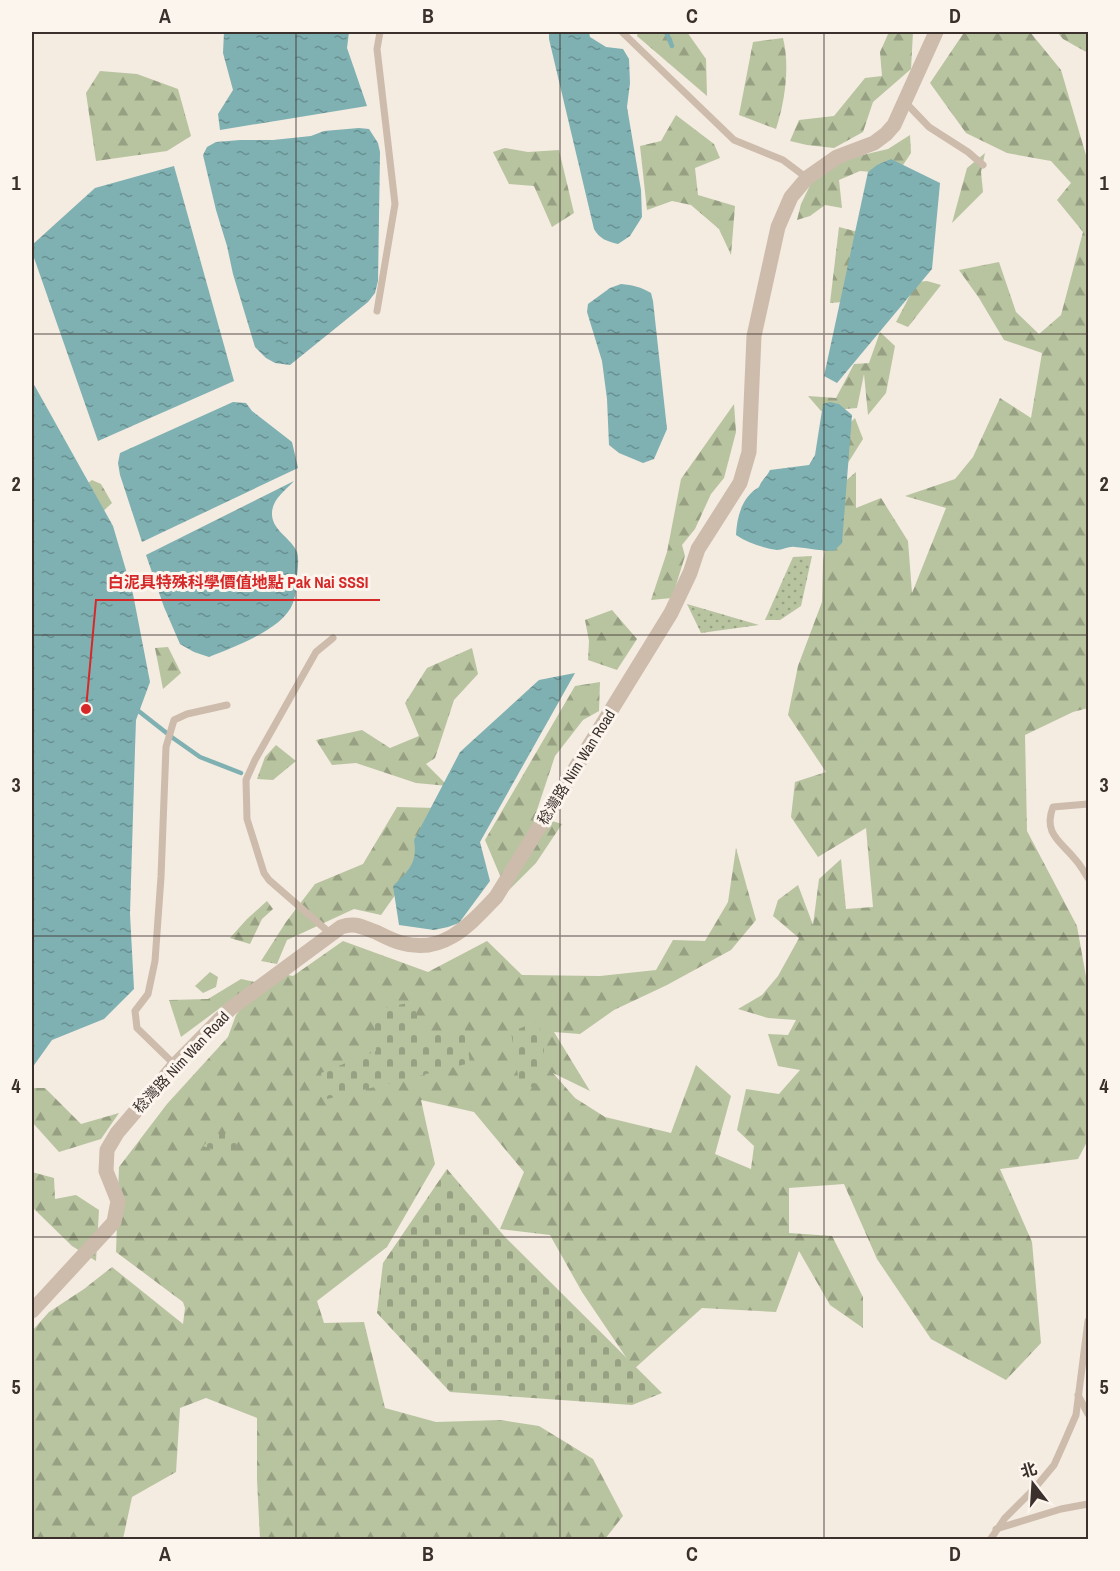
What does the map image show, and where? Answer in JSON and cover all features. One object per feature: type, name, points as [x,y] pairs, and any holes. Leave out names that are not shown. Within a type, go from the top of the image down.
[{"type":"street","name":"稔灣路 Nim Wan Road","points":[[32,1311],[114,1222],[118,1201],[106,1172],[107,1150],[117,1133],[175,1065],[230,1009],[341,927],[350,924],[364,927],[402,943],[425,946],[452,937],[468,926],[496,897],[671,614],[699,549],[740,483],[749,452],[754,336],[778,227],[791,197],[807,178],[837,158],[874,143],[894,125],[936,32]]},
{"type":"lane","points":[[377,311],[395,204],[377,49],[380,32]]},
{"type":"lane","points":[[622,32],[734,140],[783,160],[807,178]]},
{"type":"lane","points":[[905,102],[929,126],[983,165]]},
{"type":"lane","points":[[331,934],[269,880],[264,873],[247,819],[246,780],[316,652],[333,638]]},
{"type":"lane","points":[[175,1065],[137,1028],[135,1011],[148,994],[155,961],[166,747],[174,720],[187,714],[227,705]]},
{"type":"lane","points":[[1089,804],[1053,807],[1049,817],[1059,844],[1074,858],[1089,878]]},
{"type":"lane","points":[[990,1539],[1005,1518],[1054,1465],[1076,1415],[1089,1321]]},
{"type":"lane","points":[[1078,1395],[1089,1414]]},
{"type":"lane","points":[[996,1529],[1061,1509],[1089,1504]]},
{"type":"green space","points":[[638,32],[687,32],[706,59],[707,96],[637,36]]},
{"type":"green space","points":[[889,32],[913,32],[911,69],[873,102],[863,132],[834,148],[790,141],[799,120],[834,116],[865,78],[882,76],[880,52]]},
{"type":"green space","points":[[969,32],[1030,32],[1061,70],[1088,162],[1088,708],[1073,712],[1025,735],[1027,831],[1077,926],[1088,988],[1088,1140],[1078,1159],[1000,1169],[1032,1242],[1041,1343],[1006,1380],[931,1339],[877,1259],[844,1184],[789,1188],[789,1233],[832,1236],[863,1297],[863,1328],[830,1305],[799,1251],[776,1312],[702,1308],[634,1369],[582,1292],[550,1235],[500,1229],[524,1172],[474,1112],[421,1100],[435,1164],[387,1247],[317,1301],[324,1323],[364,1322],[385,1408],[436,1422],[500,1420],[539,1426],[593,1459],[623,1516],[605,1539],[260,1539],[257,1418],[206,1398],[180,1408],[176,1472],[132,1497],[123,1539],[32,1539],[32,1331],[49,1312],[112,1267],[183,1324],[185,1308],[183,1302],[116,1252],[119,1167],[167,1104],[228,1037],[236,1015],[273,972],[293,976],[343,941],[428,972],[487,941],[522,975],[600,976],[656,970],[673,940],[705,941],[728,902],[736,848],[756,920],[731,950],[667,985],[614,1010],[580,1034],[554,1032],[590,1091],[553,1073],[575,1098],[605,1117],[671,1133],[696,1065],[731,1096],[715,1154],[751,1169],[754,1146],[737,1130],[746,1089],[779,1094],[800,1070],[778,1066],[768,1034],[788,1035],[796,1020],[768,1018],[738,1009],[762,995],[778,976],[799,938],[773,916],[778,900],[798,885],[813,925],[819,879],[841,859],[846,909],[873,907],[866,828],[818,857],[791,817],[795,782],[826,772],[788,715],[798,666],[822,602],[823,561],[835,490],[856,472],[856,508],[881,498],[908,541],[912,593],[946,508],[905,496],[955,479],[973,457],[1000,398],[1031,418],[1042,353],[1004,340],[959,270],[999,262],[1016,312],[1039,334],[1061,315],[1083,232],[1057,200],[1071,183],[1051,161],[1007,153],[966,133],[930,83],[963,34]]},
{"type":"green space","points":[[1057,32],[1088,32],[1088,53],[1063,39]]},
{"type":"green space","points":[[783,38],[786,84],[776,129],[739,115],[753,42]]},
{"type":"green space","points":[[100,71],[137,74],[178,89],[191,136],[167,151],[96,161],[86,93]]},
{"type":"green space","points":[[676,115],[714,144],[720,158],[695,168],[698,195],[735,206],[731,255],[719,229],[691,205],[672,201],[647,210],[640,146],[661,141]]},
{"type":"green space","points":[[910,135],[911,153],[897,174],[860,171],[839,180],[842,208],[825,205],[810,216],[797,220],[801,204],[820,165],[888,149]]},
{"type":"green space","points":[[505,148],[528,152],[559,150],[574,213],[552,227],[534,186],[509,184],[493,152]]},
{"type":"green space","points":[[985,153],[981,172],[983,192],[952,223],[967,168]]},
{"type":"green space","points":[[839,227],[858,232],[843,302],[830,303]]},
{"type":"green space","points":[[927,281],[941,285],[908,327],[896,322],[917,282]]},
{"type":"green space","points":[[880,332],[895,346],[886,393],[868,415],[864,374],[857,408],[821,411],[808,396],[836,398],[854,364],[869,363]]},
{"type":"green space","points":[[734,404],[736,432],[724,478],[711,494],[695,529],[682,545],[685,556],[672,598],[651,600],[667,552],[681,479]]},
{"type":"green space","points":[[855,418],[863,439],[846,466],[826,447]]},
{"type":"green space","points":[[92,480],[101,484],[112,503],[98,516],[85,485]]},
{"type":"green space","points":[[812,556],[801,606],[780,620],[765,620],[793,557]]},
{"type":"green space","points":[[687,604],[759,625],[701,633]]},
{"type":"green space","points":[[612,610],[637,639],[617,670],[588,660],[589,641],[585,620]]},
{"type":"green space","points":[[168,647],[181,673],[163,689],[155,648]]},
{"type":"green space","points":[[472,648],[478,674],[454,700],[435,758],[426,764],[448,786],[416,783],[356,763],[332,765],[316,740],[362,730],[390,748],[419,736],[405,703],[427,668]]},
{"type":"green space","points":[[600,682],[599,711],[583,720],[555,756],[535,816],[562,824],[536,863],[507,892],[485,840],[575,686]]},
{"type":"green space","points":[[276,745],[296,761],[273,780],[257,779],[265,757]]},
{"type":"green space","points":[[397,807],[437,808],[425,853],[381,915],[354,909],[287,940],[277,964],[261,961],[286,922],[315,884],[363,864]]},
{"type":"green space","points":[[267,901],[273,909],[262,919],[250,944],[230,938],[247,919]]},
{"type":"green space","points":[[210,972],[218,977],[216,987],[203,993],[195,986]]},
{"type":"green space","points":[[241,979],[255,982],[181,1037],[169,1000],[208,999]]},
{"type":"green space","points":[[413,1002],[423,1035],[465,1029],[470,1063],[327,1099],[321,1073],[376,1051],[374,1010]]},
{"type":"green space","points":[[538,1021],[544,1050],[536,1087],[520,1088],[511,1032]]},
{"type":"green space","points":[[33,1088],[45,1088],[81,1124],[119,1113],[101,1139],[59,1152],[32,1122]]},
{"type":"green space","points":[[239,1133],[234,1157],[203,1146],[215,1134]]},
{"type":"green space","points":[[447,1169],[505,1237],[662,1393],[632,1405],[450,1392],[377,1313],[383,1263]]},
{"type":"green space","points":[[32,1172],[54,1178],[55,1199],[76,1195],[99,1210],[96,1261],[72,1246],[32,1207]]},
{"type":"water","points":[[224,32],[349,32],[347,48],[367,106],[220,130],[218,114],[233,90],[223,53]]},
{"type":"water","points":[[549,32],[589,32],[590,37],[606,47],[623,49],[629,59],[630,83],[627,107],[641,190],[642,217],[630,236],[618,244],[604,239],[594,229]]},
{"type":"water","points":[[369,129],[378,143],[380,152],[378,281],[375,293],[368,302],[290,365],[275,363],[255,347],[233,274],[203,155],[207,147],[216,142],[273,140],[311,136],[324,131]]},
{"type":"water","points":[[891,159],[940,183],[932,269],[837,383],[824,376],[868,172]]},
{"type":"water","points":[[174,166],[234,381],[98,441],[32,252],[32,245],[95,188]]},
{"type":"water","points":[[621,284],[651,293],[653,301],[667,429],[654,459],[643,463],[619,453],[609,445],[607,399],[602,361],[587,312],[588,304],[610,288]]},
{"type":"water","points":[[32,381],[113,526],[133,594],[150,682],[136,720],[130,914],[134,989],[104,1019],[52,1040],[32,1068]]},
{"type":"water","points":[[233,402],[246,403],[252,411],[292,442],[298,468],[142,542],[120,475],[118,463],[120,453]]},
{"type":"water","points":[[830,402],[839,404],[852,415],[842,543],[834,551],[793,547],[777,550],[756,545],[736,535],[739,514],[748,496],[759,487],[770,470],[809,465],[815,455],[823,404]]},
{"type":"water","points":[[294,481],[276,500],[272,510],[275,526],[294,547],[298,555],[296,593],[288,613],[256,636],[209,657],[180,644],[146,555]]},
{"type":"water","points":[[575,673],[480,842],[490,881],[459,923],[434,930],[399,925],[393,886],[411,866],[415,855],[414,840],[460,752],[539,680]]},
{"type":"waterway","points":[[666,32],[672,46]]},
{"type":"waterway","points":[[136,709],[200,757],[241,773]]},
{"type":"place","name":"白泥具特殊科學價值地點 Pak Nai SSSI","points":[[86,709]]}]
